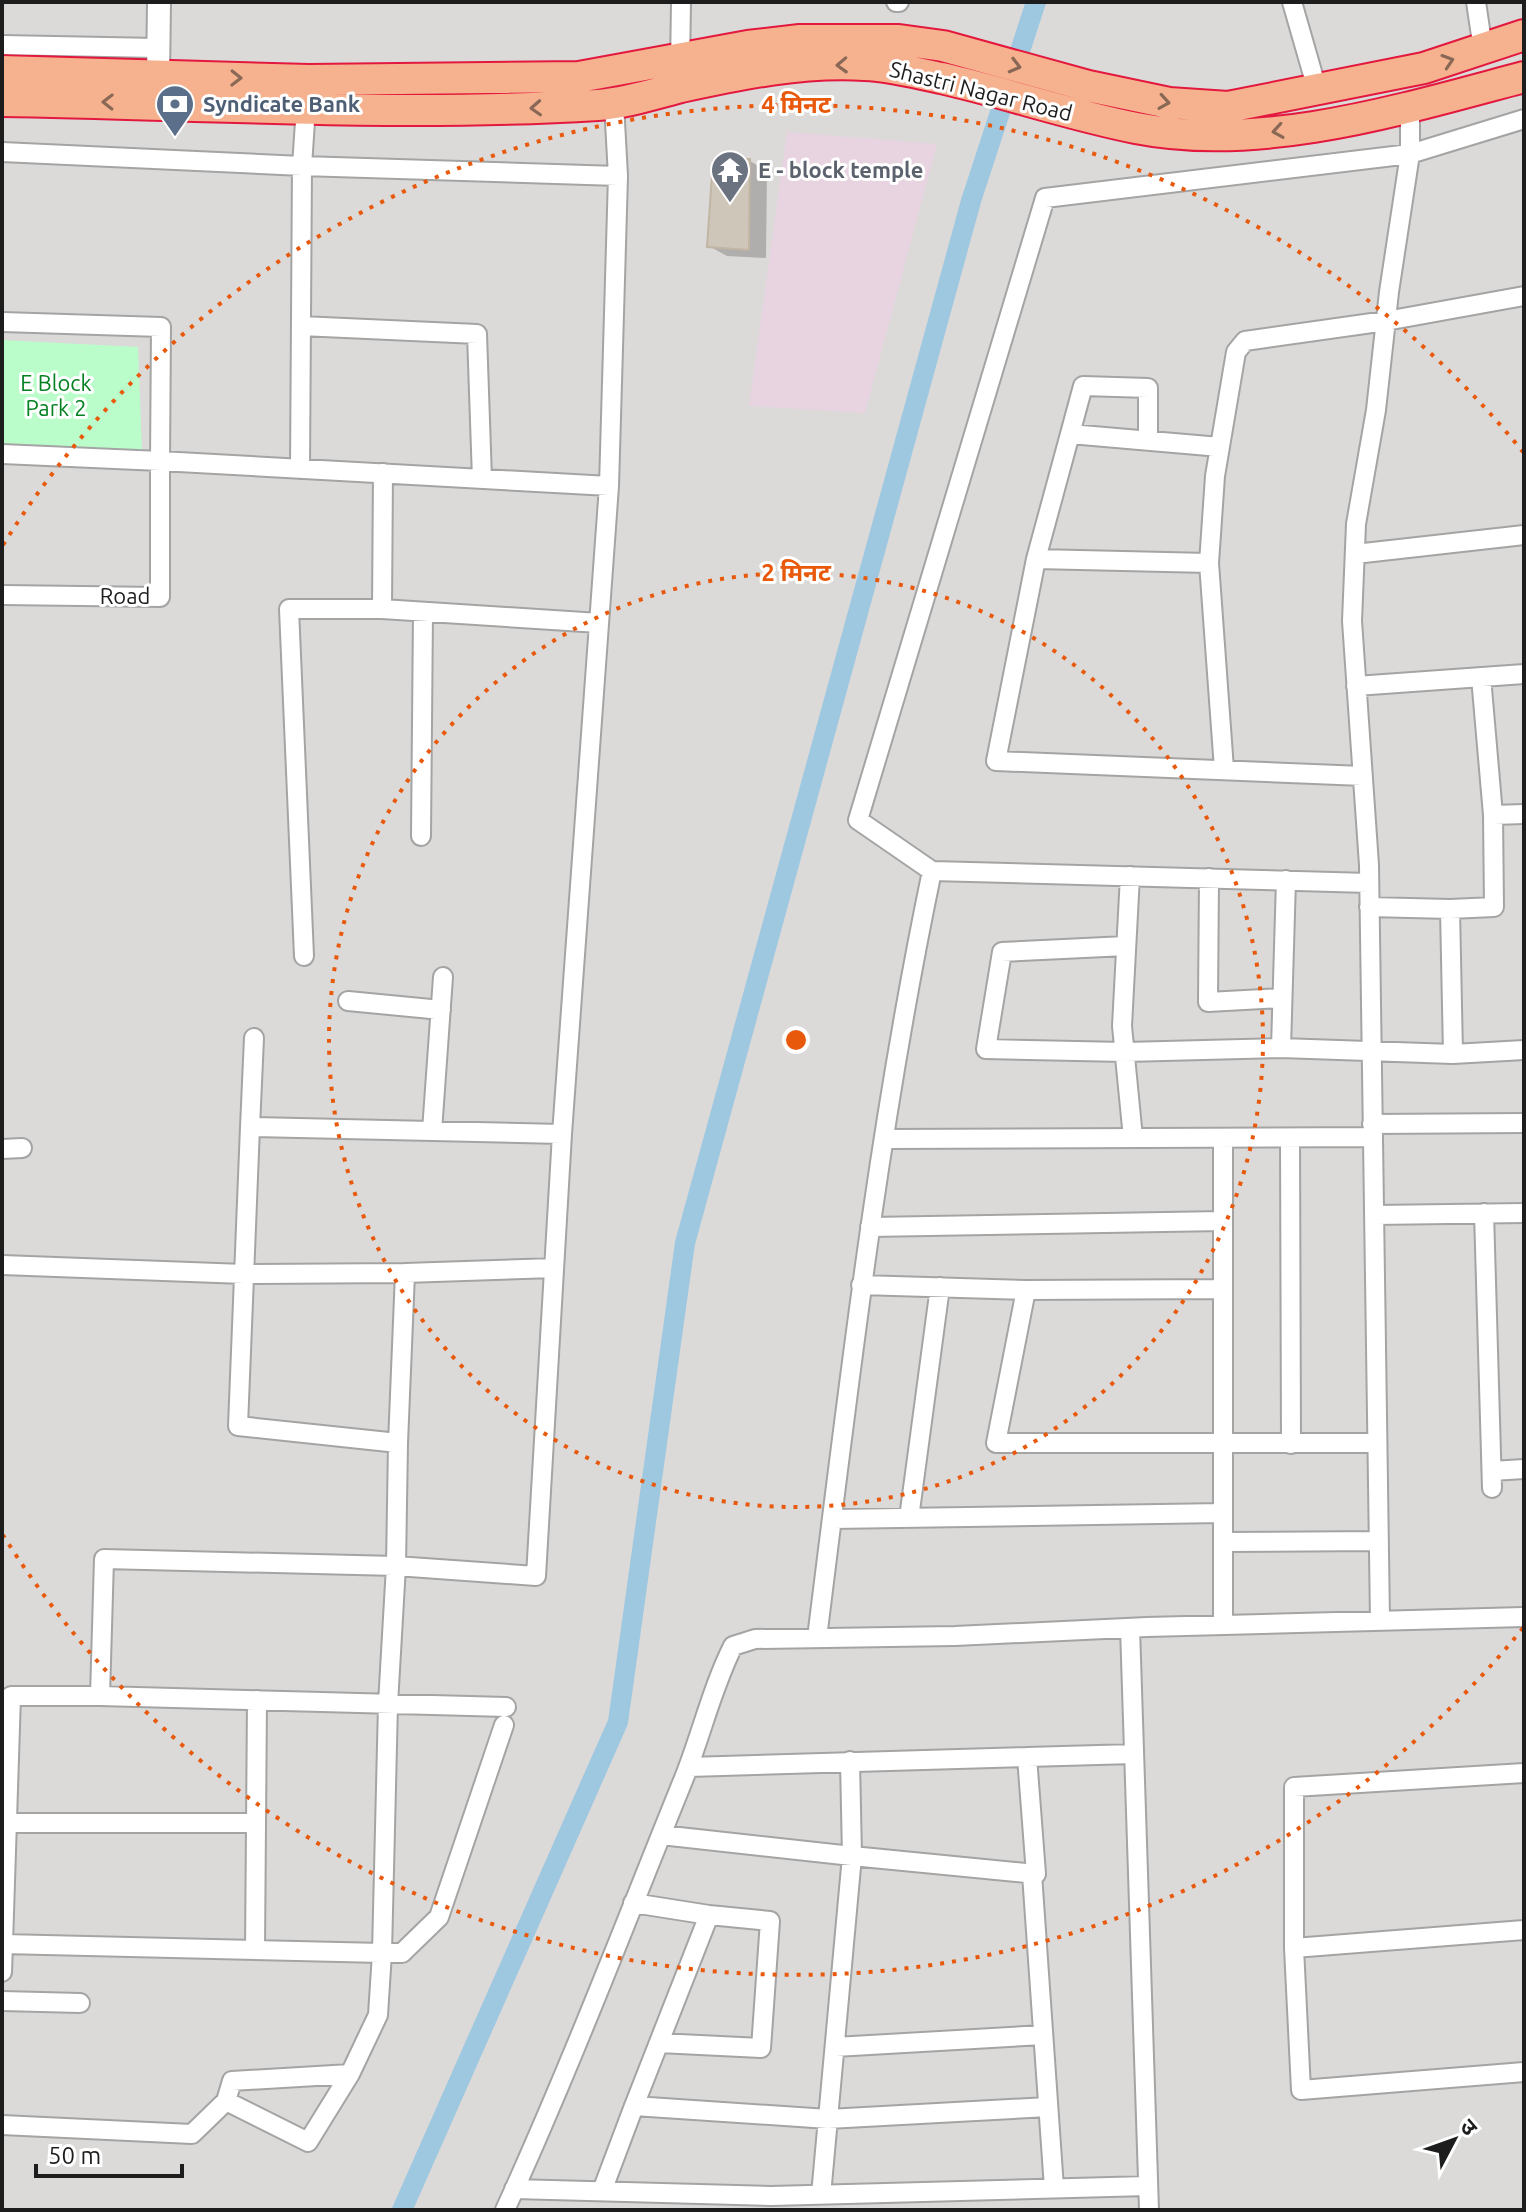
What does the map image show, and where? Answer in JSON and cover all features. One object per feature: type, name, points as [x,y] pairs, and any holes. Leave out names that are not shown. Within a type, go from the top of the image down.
[{"type":"highway","points":[[2,71],[309,80],[548,78],[610,72],[680,74],[748,46],[800,40],[899,40],[943,46],[1088,86],[1169,103],[1228,107],[1424,68],[1482,42],[1524,35]]},
{"type":"highway","name":"Shastri Nagar Road","points":[[2,101],[158,76],[306,107],[527,109],[614,104],[680,74],[863,64],[974,86],[1139,129],[1192,137],[1238,137],[1410,107],[1524,77]]},
{"type":"highway","points":[[610,72],[614,104]]},
{"type":"highway","points":[[1403,72],[1410,107]]},
{"type":"highway","points":[[1317,89],[1324,124]]},
{"type":"street","points":[[2,45],[158,76],[159,2]]},
{"type":"street","points":[[680,74],[681,2]]},
{"type":"street","points":[[1292,2],[1317,89]]},
{"type":"street","points":[[1476,2],[1482,42],[1524,19]]},
{"type":"street","points":[[100,1696],[104,1559],[396,1566],[536,1576],[562,1134],[609,486],[618,176],[614,104]]},
{"type":"street","points":[[300,469],[302,166],[306,107]]},
{"type":"street","points":[[1380,1621],[1369,883],[1352,621],[1356,524],[1376,410],[1410,154],[1410,107]]},
{"type":"street","points":[[1369,883],[932,871],[858,820],[1045,198],[1410,154],[1524,119]]},
{"type":"street","points":[[2,152],[618,176]]},
{"type":"street","points":[[1224,769],[1209,563],[1215,476],[1236,352],[1245,341],[1386,321],[1524,296]]},
{"type":"street","name":"Road","points":[[2,322],[161,327],[160,597],[2,595]]},
{"type":"street","points":[[301,326],[477,334],[482,479]]},
{"type":"street","points":[[1148,440],[1148,388],[1083,386],[1036,559],[996,761],[1363,776]]},
{"type":"street","points":[[1070,434],[1220,447]]},
{"type":"street","points":[[2,454],[609,486]]},
{"type":"street","points":[[382,609],[383,473]]},
{"type":"street","points":[[1355,554],[1524,535]]},
{"type":"street","points":[[1036,559],[1209,563]]},
{"type":"street","points":[[304,956],[289,609],[382,609],[599,623]]},
{"type":"street","points":[[421,836],[423,612]]},
{"type":"street","points":[[1356,686],[1524,674]]},
{"type":"street","points":[[1369,907],[1494,907],[1493,815],[1481,677]]},
{"type":"street","points":[[1493,815],[1524,814]]},
{"type":"street","points":[[817,1638],[861,1285],[912,969],[932,871]]},
{"type":"street","points":[[1130,876],[1122,1026],[1133,1138]]},
{"type":"street","points":[[1209,878],[1208,1002],[1282,998]]},
{"type":"street","points":[[1281,1048],[1286,880]]},
{"type":"street","points":[[1450,909],[1453,1054]]},
{"type":"street","points":[[1126,946],[1002,952],[986,1049],[1125,1052],[1281,1048],[1453,1054],[1524,1050]]},
{"type":"street","points":[[432,1131],[443,977]]},
{"type":"street","points":[[348,1001],[441,1010]]},
{"type":"street","points":[[254,1038],[238,1426],[398,1443]]},
{"type":"street","points":[[884,1139],[1290,1138],[1524,1123]]},
{"type":"street","points":[[250,1127],[562,1134]]},
{"type":"street","points":[[1223,1138],[1223,1625]]},
{"type":"street","points":[[1290,1138],[1291,1444]]},
{"type":"street","points":[[2,1149],[22,1148]]},
{"type":"street","points":[[1484,1213],[1492,1479],[1524,1469]]},
{"type":"street","points":[[1374,1215],[1524,1213]]},
{"type":"street","points":[[870,1227],[1223,1221]]},
{"type":"street","points":[[2,1265],[244,1274],[554,1268]]},
{"type":"street","points":[[226,2101],[308,2142],[350,2074],[378,2015],[405,1273]]},
{"type":"street","points":[[861,1285],[1026,1290],[1223,1289]]},
{"type":"street","points":[[909,1518],[940,1287]]},
{"type":"street","points":[[1026,1290],[996,1443],[1377,1443]]},
{"type":"street","points":[[832,1519],[1223,1513]]},
{"type":"street","points":[[1223,1542],[1378,1541]]},
{"type":"street","points":[[505,2210],[689,1767],[715,1682],[733,1646],[755,1639],[955,1636],[1524,1617]]},
{"type":"street","points":[[1130,1628],[1149,2210]]},
{"type":"street","points":[[2,1972],[11,1696],[388,1704],[505,1716],[439,1917],[402,1953],[3,1944]]},
{"type":"street","points":[[255,1950],[257,1700]]},
{"type":"street","points":[[689,1767],[1134,1754]]},
{"type":"street","points":[[661,1835],[1036,1874],[1027,1757]]},
{"type":"street","points":[[821,2195],[852,1856],[850,1761]]},
{"type":"street","points":[[1524,1773],[1294,1787],[1294,1948],[1301,2090],[1524,2072]]},
{"type":"street","points":[[7,1823],[256,1823]]},
{"type":"street","points":[[1032,1874],[1054,2188]]},
{"type":"street","points":[[633,1903],[770,1921],[761,2048],[659,2043]]},
{"type":"street","points":[[614,2198],[634,2106],[709,1915]]},
{"type":"street","points":[[1294,1948],[1524,1930]]},
{"type":"street","points":[[2,2001],[80,2003]]},
{"type":"street","points":[[835,2047],[1043,2035]]},
{"type":"street","points":[[2,2125],[192,2134],[226,2101],[232,2081],[350,2074]]},
{"type":"street","points":[[634,2106],[828,2119],[1048,2107]]},
{"type":"street","points":[[514,2189],[614,2198],[771,2203],[821,2195],[1148,2186]]},
{"type":"street","points":[[984,2190],[984,2210]]},
{"type":"shaded area","points":[[2,2],[1524,2],[1524,2210],[2,2210]]},
{"type":"shaded area","points":[[787,132],[937,144],[865,413],[749,406]]},
{"type":"green space","name":"E Block Park 2","points":[[2,340],[138,347],[142,453],[2,445]]},
{"type":"building","name":"E - block temple","points":[[750,159],[749,250],[707,247],[713,161]]},
{"type":"waterway","points":[[402,2210],[618,1722],[685,1243],[971,201],[1036,2]]},
{"type":"place","name":"Syndicate Bank","points":[[175,138]]},
{"type":"place","name":"E - block temple","points":[[730,204]]}]
